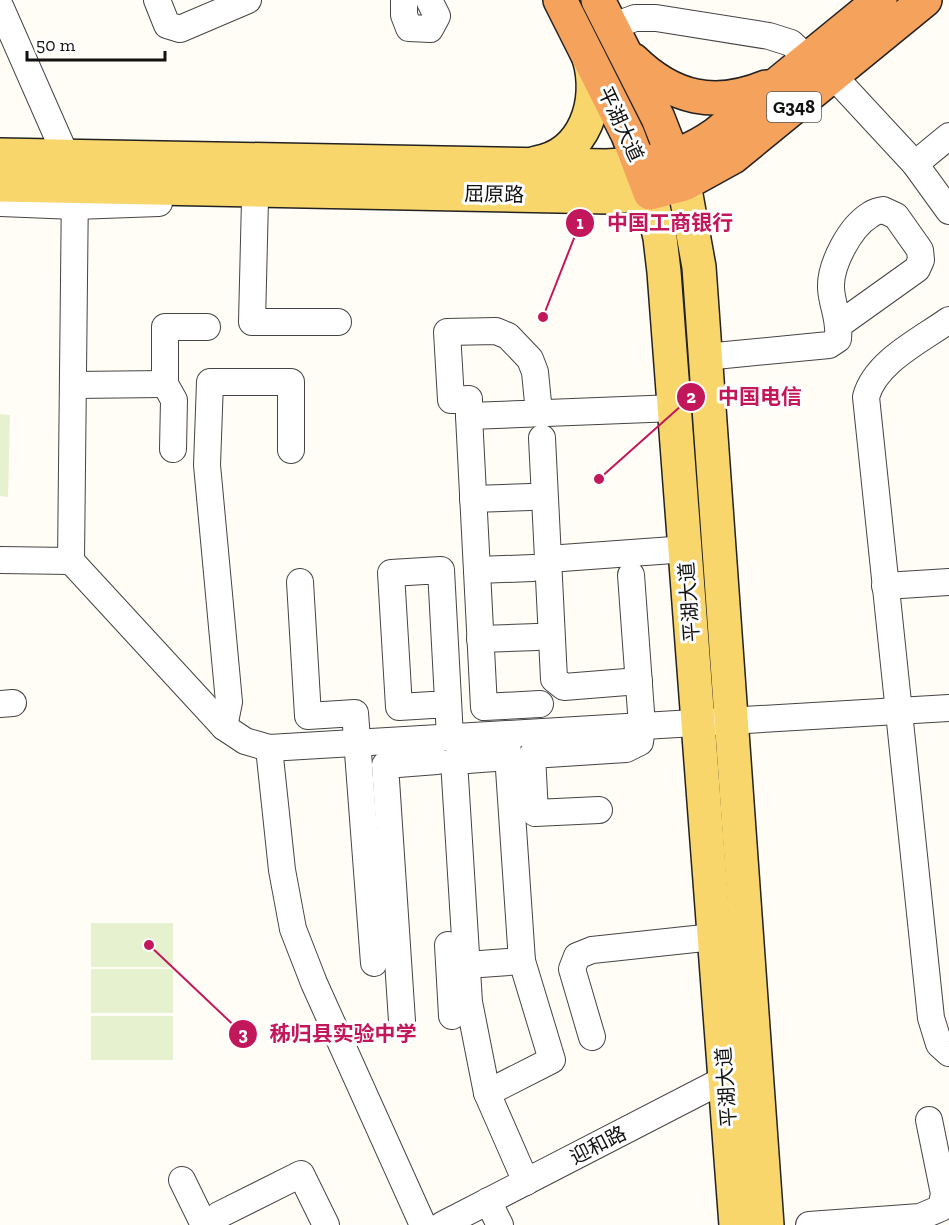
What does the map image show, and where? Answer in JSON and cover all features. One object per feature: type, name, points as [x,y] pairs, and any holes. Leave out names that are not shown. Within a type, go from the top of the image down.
[{"type":"highway","name":"平湖大道","points":[[560,0],[628,135],[645,178]]},
{"type":"highway","name":"屈原路","points":[[679,170],[697,148],[880,0]]},
{"type":"highway","name":"屈原路","points":[[645,178],[733,157],[925,0]]},
{"type":"highway","name":"平湖大道","points":[[610,23],[658,118],[679,170]]},
{"type":"highway","points":[[610,23],[634,61],[674,90],[698,98],[723,99],[748,94],[772,84],[801,65]]},
{"type":"main road","points":[[524,165],[543,162],[560,155],[574,143],[585,127],[592,110],[594,92],[593,73],[588,56]]},
{"type":"main road","name":"屈原路","points":[[0,155],[72,183],[609,197],[645,178]]},
{"type":"main road","name":"屈原路","points":[[0,185],[524,165],[606,166],[645,178]]},
{"type":"main road","name":"平湖大道","points":[[679,170],[699,267],[767,1225]]},
{"type":"main road","name":"平湖大道","points":[[645,178],[660,238],[664,272],[667,408],[721,1082],[736,1225]]},
{"type":"street","points":[[157,0],[167,24],[180,29],[249,0]]},
{"type":"street","points":[[404,0],[404,15],[409,28],[430,29],[437,16],[429,0]]},
{"type":"street","points":[[733,157],[839,82],[941,0]]},
{"type":"street","points":[[0,6],[72,183],[71,561],[224,727],[245,741],[269,748],[357,743],[507,746]]},
{"type":"street","points":[[610,23],[635,18],[652,9],[791,43],[801,65]]},
{"type":"street","points":[[839,82],[915,164],[949,212]]},
{"type":"street","points":[[915,164],[949,136]]},
{"type":"street","points":[[0,203],[72,183],[255,200],[540,206],[549,195]]},
{"type":"street","points":[[255,200],[252,322],[338,322]]},
{"type":"street","points":[[949,320],[884,366],[869,384],[866,397],[931,1018],[933,1031],[939,1044],[949,1053]]},
{"type":"street","points":[[705,357],[829,345],[838,339],[840,324]]},
{"type":"street","points":[[173,449],[174,400],[165,384],[165,327],[207,327]]},
{"type":"street","points":[[540,704],[484,707],[470,399],[451,400],[447,332],[496,331],[508,336],[530,359],[535,372],[530,496],[541,563],[554,679],[564,687],[639,681]]},
{"type":"street","points":[[224,727],[229,702],[207,465],[210,382],[291,382],[291,450]]},
{"type":"street","points":[[73,385],[165,384]]},
{"type":"street","points":[[469,416],[667,408],[673,550],[693,723],[704,938],[721,1082],[726,1225]]},
{"type":"street","points":[[542,438],[541,563],[537,637],[542,732]]},
{"type":"street","points":[[473,499],[530,496]]},
{"type":"street","points":[[477,570],[673,550]]},
{"type":"street","points":[[0,560],[71,561]]},
{"type":"street","points":[[448,704],[399,707],[392,573],[441,570],[448,704],[441,746],[452,1016]]},
{"type":"street","points":[[599,810],[535,813],[532,755],[626,749],[640,742],[642,726],[631,575]]},
{"type":"street","points":[[300,582],[309,716],[355,713],[374,963]]},
{"type":"street","points":[[885,586],[949,582]]},
{"type":"street","points":[[480,639],[537,637]]},
{"type":"street","points":[[526,1182],[487,1093],[470,1002],[454,761],[507,746],[542,732],[949,708]]},
{"type":"street","points":[[402,1021],[385,765],[441,746]]},
{"type":"street","points":[[487,1093],[552,1060],[522,961],[507,746]]},
{"type":"street","points":[[269,748],[282,870],[294,929],[314,983],[423,1225]]},
{"type":"street","points":[[592,1037],[572,969],[577,956],[592,950],[704,938]]},
{"type":"street","points":[[467,965],[522,961]]},
{"type":"street","name":"迎和路","points":[[442,1225],[721,1082],[756,1070]]},
{"type":"street","points":[[809,1225],[920,1217],[941,1208],[944,1194],[929,1120]]},
{"type":"street","points":[[182,1180],[212,1220],[302,1174],[326,1225]]},
{"type":"street","points":[[488,1201],[500,1225]]},
{"type":"green space","points":[[0,414],[10,415],[8,497],[0,496]]},
{"type":"green space","points":[[91,923],[173,923],[173,967],[91,967]]},
{"type":"green space","points":[[91,969],[173,969],[173,1013],[91,1013]]},
{"type":"green space","points":[[91,1016],[173,1016],[173,1060],[91,1060]]},
{"type":"place","name":"中国工商银行","points":[[543,317]]},
{"type":"place","name":"中国电信","points":[[599,479]]},
{"type":"place","name":"秭归县实验中学","points":[[149,945]]}]
